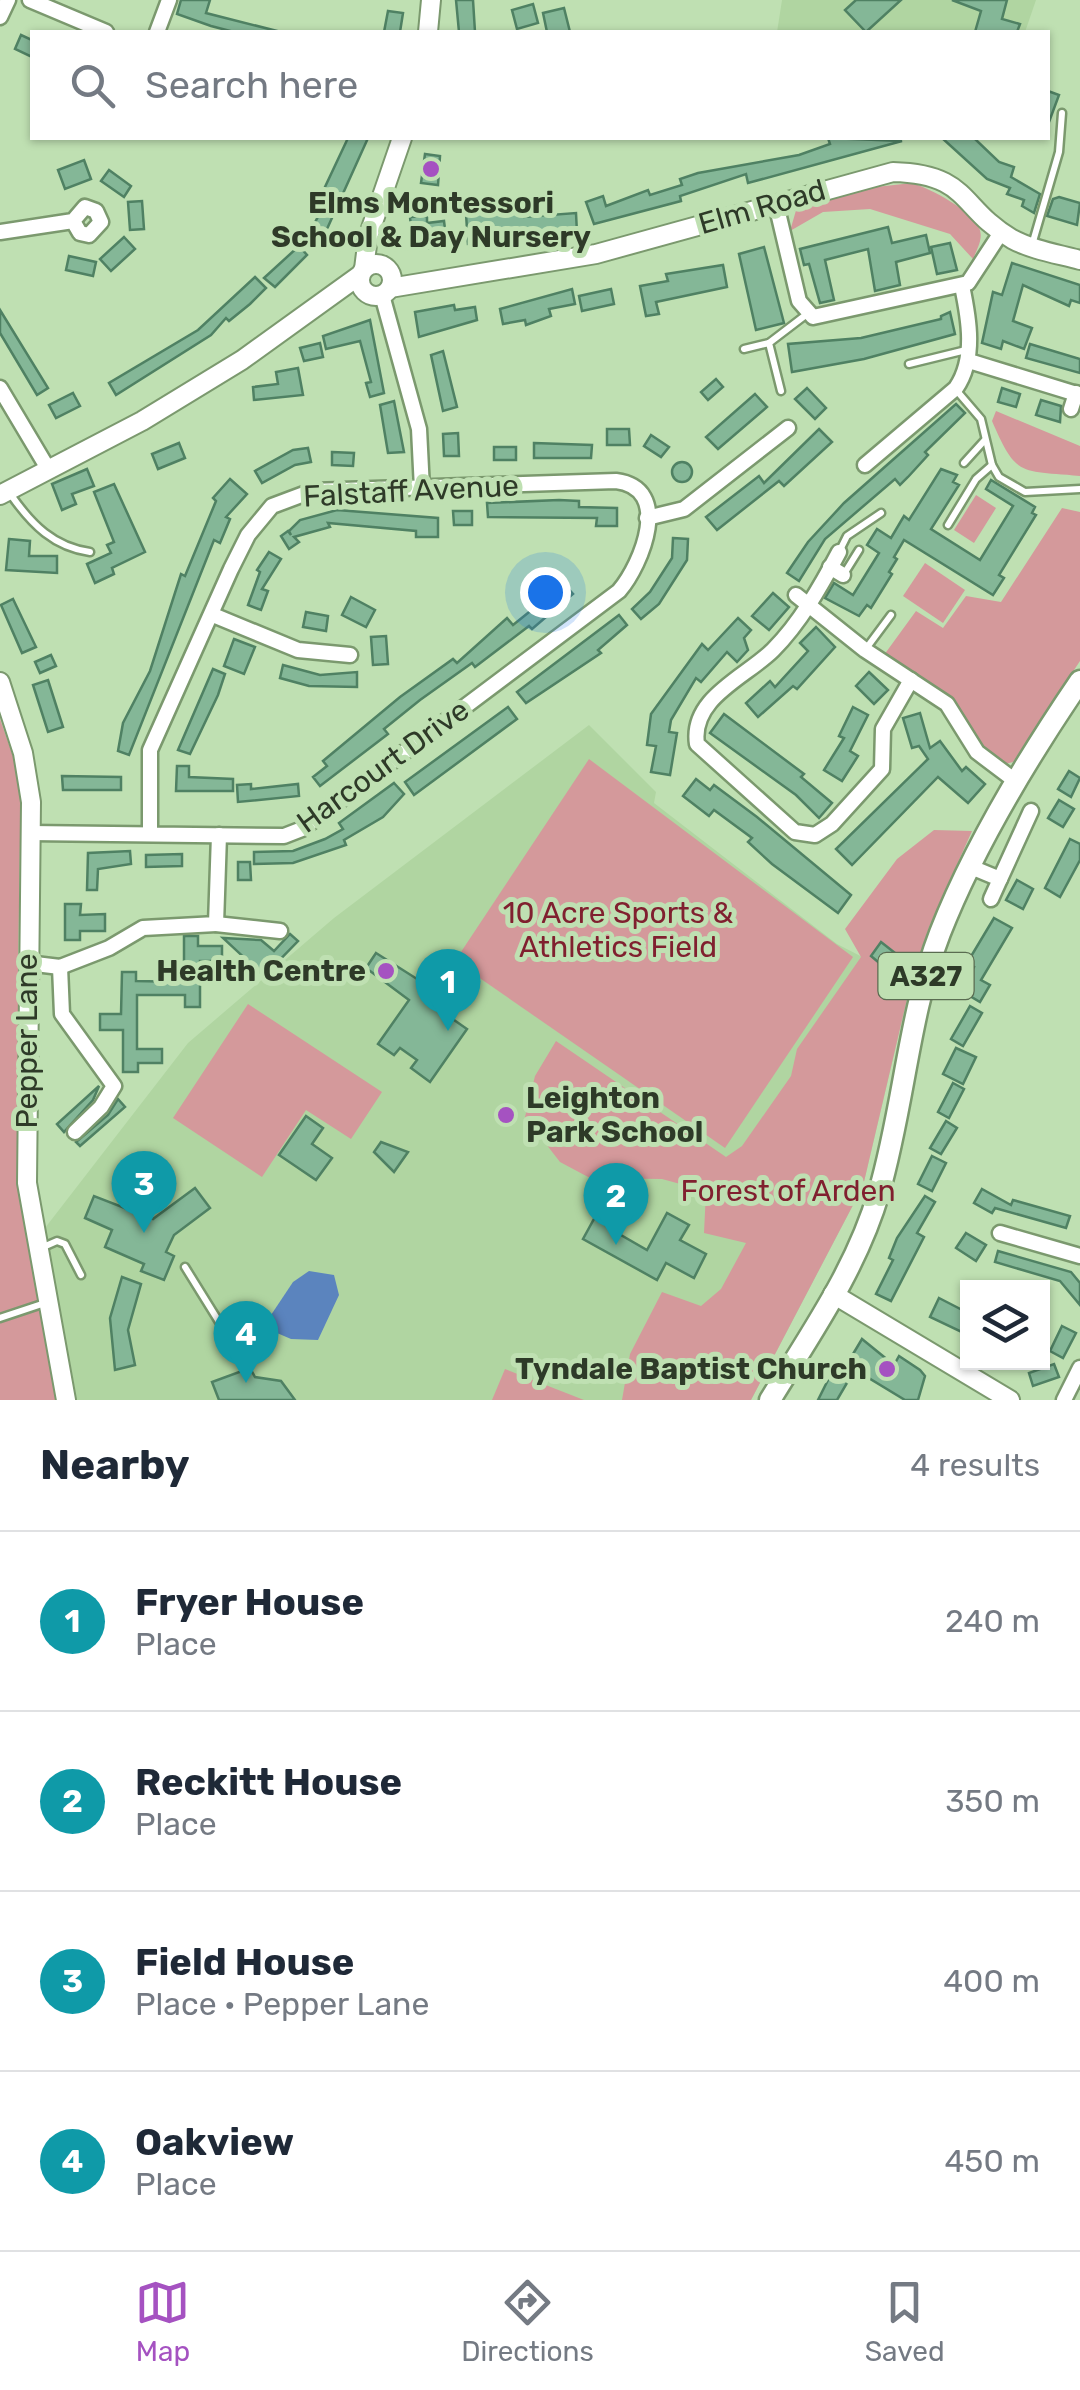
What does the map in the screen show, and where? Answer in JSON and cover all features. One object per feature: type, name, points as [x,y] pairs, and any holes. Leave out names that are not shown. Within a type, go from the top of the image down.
[{"type":"main road","points":[[428,30],[431,0]]},
{"type":"main road","points":[[376,280],[374,222],[401,140]]},
{"type":"main road","name":"Elm Road","points":[[4,492],[142,421],[329,300],[376,280],[420,280],[596,254],[876,174],[922,173],[962,191],[1002,231],[1032,246],[1080,260]]},
{"type":"main road","name":"Pepper Lane","points":[[0,682],[28,777],[28,1184],[37,1253],[66,1400]]},
{"type":"main road","name":"A327","points":[[770,1400],[852,1266],[875,1205],[923,986],[939,934],[1018,783],[1080,682]]},
{"type":"main road","points":[[834,1294],[1010,1400]]},
{"type":"street","points":[[0,17],[8,0]]},
{"type":"street","points":[[30,0],[101,30]]},
{"type":"street","points":[[158,30],[170,0]]},
{"type":"street","points":[[776,204],[799,301],[808,314],[820,317],[962,286],[973,279],[1002,231]]},
{"type":"street","points":[[0,232],[73,221]]},
{"type":"street","points":[[376,280],[392,315],[419,430],[422,489]]},
{"type":"street","points":[[866,466],[956,388],[968,355],[968,314],[962,286]]},
{"type":"street","points":[[968,355],[1078,394],[1071,409]]},
{"type":"street","points":[[0,388],[48,467]]},
{"type":"street","points":[[648,518],[684,509],[788,428]]},
{"type":"street","name":"Falstaff Avenue","points":[[150,834],[150,750],[248,536],[272,506],[312,491],[630,483],[641,492],[648,518]]},
{"type":"street","name":"Harcourt Drive","points":[[30,832],[284,836],[302,829],[619,591],[638,569],[648,518]]},
{"type":"street","points":[[838,552],[837,571],[802,599],[772,651],[720,692],[695,732],[706,757],[794,832],[803,836],[823,832],[882,769],[883,729],[911,680]]},
{"type":"street","points":[[802,599],[866,650],[947,704],[977,752],[1018,783]]},
{"type":"street","points":[[212,615],[298,650],[342,649]]},
{"type":"street","points":[[991,899],[1031,811]]},
{"type":"street","points":[[216,924],[220,835]]},
{"type":"street","points":[[971,867],[1000,879]]},
{"type":"street","points":[[27,963],[60,967],[109,948],[143,928],[216,924],[280,931]]},
{"type":"street","points":[[60,967],[62,1014],[114,1086],[101,1107],[75,1132]]},
{"type":"street","points":[[1000,1232],[1080,1256]]},
{"type":"street","points":[[1064,1400],[1080,1368]]},
{"type":"lane","points":[[1032,246],[1059,152],[1062,114]]},
{"type":"lane","points":[[744,348],[769,344],[808,314]]},
{"type":"lane","points":[[769,344],[781,391]]},
{"type":"lane","points":[[908,364],[968,355]]},
{"type":"lane","points":[[956,388],[981,419],[984,441],[999,476],[1025,492],[1080,489]]},
{"type":"lane","points":[[964,463],[984,441]]},
{"type":"lane","points":[[948,525],[976,479],[992,465]]},
{"type":"lane","name":"Elm Road","points":[[4,492],[28,519],[65,548],[90,552]]},
{"type":"lane","points":[[838,552],[847,536],[881,513]]},
{"type":"lane","points":[[837,571],[859,550]]},
{"type":"lane","points":[[866,650],[892,615]]},
{"type":"lane","points":[[37,1253],[44,1245],[65,1244],[82,1274]]},
{"type":"lane","points":[[185,1267],[221,1325]]},
{"type":"lane","points":[[0,1318],[49,1302]]},
{"type":"shaded area","points":[[782,0],[1036,0],[1026,30],[777,30]]},
{"type":"shaded area","name":"Leighton Park School","points":[[589,725],[656,792],[654,803],[837,944],[911,982],[863,1186],[751,1400],[77,1400],[45,1228],[188,1043],[334,918]]},
{"type":"green space","points":[[912,183],[949,201],[974,221],[981,236],[973,259],[950,234],[870,209],[823,212],[790,231],[797,207],[876,187]]},
{"type":"green space","points":[[996,411],[1080,446],[1080,476],[1033,471],[1015,462],[992,421]]},
{"type":"green space","points":[[976,495],[996,508],[974,543],[954,530]]},
{"type":"green space","points":[[1062,508],[1080,512],[1080,661],[1013,762],[1002,765],[981,744],[953,698],[884,655],[916,611],[943,628],[966,596],[1001,602]]},
{"type":"green space","points":[[925,563],[965,590],[943,623],[903,596]]},
{"type":"green space","points":[[0,719],[21,779],[18,969],[23,1188],[57,1400],[0,1400]]},
{"type":"green space","name":"10 Acre Sports & Athletics Field","points":[[589,759],[853,957],[725,1148],[455,961]]},
{"type":"green space","name":"Forest of Arden","points":[[934,830],[972,831],[929,927],[911,982],[863,1186],[751,1400],[622,1400],[630,1354],[662,1292],[701,1306],[721,1289],[746,1243],[704,1233],[706,1191],[662,1179],[590,1178],[560,1162],[525,1117],[535,1076],[556,1041],[726,1157],[742,1146],[791,1076],[797,1049],[861,957],[845,929],[897,859]]},
{"type":"green space","points":[[248,1004],[382,1092],[351,1139],[306,1110],[262,1177],[173,1118]]},
{"type":"green space","points":[[505,1369],[584,1400],[492,1400]]},
{"type":"water","points":[[309,1271],[334,1275],[339,1295],[318,1340],[291,1339],[263,1327],[293,1282]]},
{"type":"building","points":[[181,0],[210,0],[206,13],[273,30],[226,30],[177,14]]},
{"type":"building","points":[[456,0],[473,0],[475,30],[459,30]]},
{"type":"building","points":[[856,0],[901,0],[868,30],[845,10]]},
{"type":"building","points":[[952,0],[1007,0],[1002,19],[1020,24],[1018,30],[976,30],[981,11]]},
{"type":"building","points":[[533,4],[538,23],[517,29],[512,10]]},
{"type":"building","points":[[564,8],[570,30],[547,30],[543,13]]},
{"type":"building","points":[[388,11],[403,13],[400,30],[384,30]]},
{"type":"building","points":[[21,35],[30,39],[30,56],[15,49]]},
{"type":"building","points":[[1050,92],[1059,95],[1050,119]]},
{"type":"building","points":[[347,140],[367,140],[322,240],[309,234],[323,207],[317,204]]},
{"type":"building","points":[[829,140],[902,141],[748,183],[746,174],[680,196],[681,201],[594,224],[586,202],[603,196],[606,206],[648,190],[650,195],[682,185],[680,179],[698,173],[799,155],[830,144]]},
{"type":"building","points":[[944,140],[976,140],[999,162],[1014,167],[1011,177],[1040,194],[1034,213],[1022,206],[1024,200],[1007,194],[1010,188],[987,179]]},
{"type":"building","name":"Elms Montessori School & Day Nursery","points":[[425,154],[440,156],[438,185],[421,183]]},
{"type":"building","points":[[84,160],[91,179],[65,189],[58,170]]},
{"type":"building","points":[[109,170],[131,186],[124,197],[101,181]]},
{"type":"building","points":[[1053,199],[1080,203],[1077,225],[1047,216]]},
{"type":"building","points":[[142,201],[144,229],[130,230],[128,202]]},
{"type":"building","points":[[523,210],[524,217],[576,213],[577,233],[468,244],[466,214]]},
{"type":"building","points":[[427,216],[427,223],[444,221],[446,237],[428,239],[429,248],[413,249],[410,217]]},
{"type":"building","points":[[888,227],[892,243],[926,235],[930,253],[896,262],[900,285],[875,291],[868,249],[825,260],[834,300],[820,303],[809,264],[804,265],[800,249]]},
{"type":"building","points":[[124,237],[135,249],[111,271],[100,259]]},
{"type":"building","points":[[950,243],[957,270],[937,274],[931,247]]},
{"type":"building","points":[[299,246],[307,255],[275,287],[264,278]]},
{"type":"building","points":[[764,247],[784,323],[756,330],[739,254]]},
{"type":"building","points":[[69,256],[96,262],[93,276],[66,270]]},
{"type":"building","points":[[1012,263],[1080,285],[1080,303],[1071,300],[1069,306],[1023,285],[1013,321],[1032,328],[1024,349],[1003,341],[1001,349],[982,343],[993,292],[1002,295]]},
{"type":"building","points":[[723,265],[727,287],[656,302],[659,314],[646,316],[640,286],[668,281],[666,274]]},
{"type":"building","points":[[255,277],[266,288],[250,304],[229,321],[226,318],[211,335],[116,395],[109,383],[198,330]]},
{"type":"building","points":[[572,289],[575,304],[549,309],[551,316],[526,325],[525,320],[503,324],[500,309]]},
{"type":"building","points":[[611,289],[614,304],[582,311],[579,296]]},
{"type":"building","points":[[454,305],[455,310],[475,307],[477,320],[419,337],[415,312]]},
{"type":"building","points":[[0,310],[48,388],[37,395],[0,333]]},
{"type":"building","points":[[950,312],[955,334],[864,359],[792,372],[788,344],[861,338],[941,319]]},
{"type":"building","points":[[370,320],[384,393],[370,397],[366,383],[371,382],[360,341],[326,349],[323,336]]},
{"type":"building","points":[[320,343],[323,357],[304,361],[300,348]]},
{"type":"building","points":[[1030,344],[1080,359],[1080,373],[1026,358]]},
{"type":"building","points":[[443,351],[457,407],[443,411],[431,355]]},
{"type":"building","points":[[298,368],[303,395],[254,400],[253,387],[278,384],[276,372]]},
{"type":"building","points":[[716,379],[723,387],[708,400],[701,392]]},
{"type":"building","points":[[807,388],[826,408],[815,419],[795,399]]},
{"type":"building","points":[[1002,388],[1020,394],[1016,407],[998,402]]},
{"type":"building","points":[[73,393],[80,406],[56,418],[49,405]]},
{"type":"building","points":[[755,394],[767,407],[718,449],[706,437]]},
{"type":"building","points":[[1041,400],[1061,406],[1060,422],[1036,415]]},
{"type":"building","points":[[394,401],[404,452],[388,453],[380,405]]},
{"type":"building","points":[[956,404],[965,413],[925,452],[928,455],[900,485],[895,479],[825,539],[799,581],[787,573],[808,542],[844,503]]},
{"type":"building","points":[[607,429],[629,429],[630,445],[607,445]]},
{"type":"building","points":[[819,429],[832,442],[784,486],[779,481],[717,530],[706,517],[759,476],[764,483]]},
{"type":"building","points":[[458,433],[459,456],[444,456],[443,434]]},
{"type":"building","points":[[651,435],[669,447],[661,457],[644,446]]},
{"type":"building","points":[[179,443],[185,458],[158,469],[152,454]]},
{"type":"building","points":[[534,443],[592,445],[591,458],[534,458]]},
{"type":"building","points":[[494,447],[516,447],[516,460],[494,460]]},
{"type":"building","points":[[308,448],[311,462],[295,465],[262,483],[255,471],[293,450]]},
{"type":"building","points":[[332,452],[354,453],[353,466],[332,465]]},
{"type":"building","points":[[682,462],[692,472],[682,482],[672,472]]},
{"type":"building","points":[[87,469],[94,486],[72,494],[76,504],[62,510],[52,484]]},
{"type":"building","points":[[941,469],[957,475],[953,482],[959,485],[931,529],[980,560],[1013,506],[986,489],[991,480],[1035,507],[1032,513],[1036,515],[999,575],[1004,578],[993,595],[904,540],[894,557],[897,559],[889,572],[892,574],[871,608],[867,605],[859,616],[825,598],[834,583],[853,595],[879,553],[867,545],[877,529],[891,538],[904,516],[909,520]]},
{"type":"building","points":[[230,479],[247,494],[226,517],[230,519],[220,543],[214,540],[129,755],[118,751],[123,723],[150,671],[181,574],[185,576],[216,501],[213,498]]},
{"type":"building","points":[[114,484],[145,552],[112,568],[114,574],[95,583],[87,564],[111,553],[107,545],[114,542],[94,492]]},
{"type":"building","points":[[579,501],[579,507],[617,508],[617,526],[596,526],[597,518],[488,517],[487,503]]},
{"type":"building","points":[[337,510],[438,518],[438,537],[416,537],[416,531],[328,523],[330,527],[294,537],[299,542],[289,549],[281,536],[288,531],[291,535],[289,531],[300,520]]},
{"type":"building","points":[[453,511],[472,511],[472,525],[454,525]]},
{"type":"building","points":[[673,538],[688,539],[687,560],[659,604],[641,619],[632,609],[650,592],[672,558]]},
{"type":"building","points":[[9,539],[30,541],[29,556],[57,556],[57,573],[6,570]]},
{"type":"building","points":[[269,552],[281,559],[262,589],[268,591],[261,610],[248,605],[260,572],[257,570]]},
{"type":"building","points":[[564,584],[573,594],[532,629],[529,626],[475,667],[472,663],[420,700],[384,729],[388,734],[320,786],[313,777],[327,766],[323,761],[400,697],[453,659],[457,663],[507,618],[513,625]]},
{"type":"building","points":[[773,593],[789,607],[769,630],[752,616]]},
{"type":"building","points":[[351,597],[375,610],[366,627],[342,615]]},
{"type":"building","points":[[13,599],[36,647],[22,653],[1,605]]},
{"type":"building","points":[[306,612],[328,616],[326,631],[303,627]]},
{"type":"building","points":[[619,615],[627,625],[598,650],[601,653],[526,703],[517,692]]},
{"type":"building","points":[[738,618],[751,630],[744,638],[748,650],[737,662],[727,652],[701,682],[696,678],[671,720],[669,732],[677,733],[670,775],[651,772],[656,746],[647,745],[651,714],[702,644],[708,650]]},
{"type":"building","points":[[816,627],[835,647],[797,689],[793,686],[758,717],[746,703],[770,681],[775,687],[808,651],[800,643]]},
{"type":"building","points":[[386,636],[388,664],[373,665],[371,637]]},
{"type":"building","points":[[234,639],[255,647],[244,674],[224,666]]},
{"type":"building","points":[[51,655],[56,666],[40,673],[35,662]]},
{"type":"building","points":[[283,665],[320,675],[357,672],[357,687],[309,686],[280,678]]},
{"type":"building","points":[[213,669],[225,674],[218,695],[190,754],[178,750]]},
{"type":"building","points":[[869,672],[888,690],[874,704],[856,686]]},
{"type":"building","points":[[48,680],[63,727],[48,732],[33,685]]},
{"type":"building","points":[[508,707],[517,719],[414,795],[405,782]]},
{"type":"building","points":[[853,707],[868,715],[850,751],[858,756],[842,781],[824,770],[844,738],[839,736]]},
{"type":"building","points":[[920,713],[930,748],[940,741],[962,771],[966,767],[985,784],[968,803],[938,777],[852,865],[836,849],[928,759],[919,746],[912,748],[903,718]]},
{"type":"building","points":[[724,714],[804,774],[801,777],[832,803],[819,818],[796,795],[710,733]]},
{"type":"building","points":[[177,766],[189,766],[189,777],[233,779],[233,791],[176,791]]},
{"type":"building","points":[[1069,771],[1080,778],[1071,797],[1058,789]]},
{"type":"building","points":[[62,776],[121,777],[121,790],[63,790]]},
{"type":"building","points":[[696,779],[710,790],[714,785],[757,817],[851,895],[838,913],[772,864],[748,842],[752,838],[714,810],[709,816],[683,796]]},
{"type":"building","points":[[394,783],[404,794],[383,817],[344,840],[346,845],[293,863],[254,864],[254,852],[293,851],[343,829],[339,823]]},
{"type":"building","points":[[251,784],[251,789],[298,784],[299,796],[238,802],[237,785]]},
{"type":"building","points":[[1059,800],[1074,809],[1063,827],[1048,818]]},
{"type":"building","points":[[1070,839],[1080,844],[1080,860],[1060,897],[1045,888]]},
{"type":"building","points":[[130,851],[131,864],[98,869],[97,890],[87,890],[88,853]]},
{"type":"building","points":[[182,854],[182,866],[146,867],[146,855]]},
{"type":"building","points":[[238,862],[250,862],[251,880],[238,880]]},
{"type":"building","points":[[1017,880],[1033,889],[1023,909],[1006,900]]},
{"type":"building","points":[[65,904],[81,904],[80,915],[105,914],[105,931],[80,931],[80,940],[65,940]]},
{"type":"building","points":[[994,918],[1012,928],[981,980],[990,985],[980,1002],[960,990],[974,967],[967,963]]},
{"type":"building","points":[[290,934],[298,941],[264,976],[223,938],[261,940],[274,951]]},
{"type":"building","points":[[184,936],[198,936],[198,946],[222,946],[222,961],[200,961],[200,1007],[185,1007],[185,995],[137,995],[137,1049],[162,1049],[162,1063],[138,1063],[138,1072],[123,1072],[123,1030],[100,1030],[100,1014],[121,1014],[122,972],[136,972],[136,981],[184,982]]},
{"type":"building","points":[[881,942],[895,953],[884,967],[871,956]]},
{"type":"building","points":[[376,953],[436,991],[428,1002],[467,1029],[430,1082],[411,1068],[417,1060],[400,1048],[394,1055],[378,1044],[409,1000],[366,968]]},
{"type":"building","points":[[970,1006],[982,1013],[963,1046],[951,1039]]},
{"type":"building","points":[[956,1048],[976,1057],[963,1084],[943,1074]]},
{"type":"building","points":[[953,1083],[964,1089],[949,1118],[938,1112]]},
{"type":"building","points":[[99,1086],[93,1100],[64,1132],[57,1124]]},
{"type":"building","points":[[118,1099],[125,1107],[80,1146],[76,1142],[108,1115]]},
{"type":"building","points":[[306,1116],[323,1128],[312,1144],[332,1158],[316,1180],[279,1155]]},
{"type":"building","points":[[946,1121],[957,1128],[941,1154],[930,1148]]},
{"type":"building","points":[[381,1142],[408,1152],[394,1172],[374,1152]]},
{"type":"building","points":[[932,1156],[946,1163],[932,1191],[918,1184]]},
{"type":"building","points":[[195,1188],[210,1208],[174,1235],[166,1252],[174,1256],[164,1280],[141,1271],[144,1264],[105,1247],[112,1230],[85,1218],[94,1196],[153,1219]]},
{"type":"building","points":[[982,1189],[1011,1205],[1013,1200],[1070,1216],[1066,1228],[995,1208],[992,1213],[974,1203]]},
{"type":"building","points":[[925,1196],[935,1202],[917,1233],[924,1237],[891,1301],[876,1294],[893,1260],[889,1258],[897,1238]]},
{"type":"building","points":[[600,1208],[620,1219],[614,1231],[647,1250],[667,1213],[689,1225],[680,1240],[706,1254],[694,1278],[666,1263],[657,1280],[583,1239]]},
{"type":"building","points":[[966,1233],[986,1245],[976,1261],[956,1248]]},
{"type":"building","points":[[998,1251],[1071,1272],[1080,1283],[1080,1305],[1060,1281],[995,1262]]},
{"type":"building","points":[[122,1277],[141,1284],[128,1330],[135,1365],[115,1370],[110,1318]]},
{"type":"building","points":[[939,1298],[960,1309],[960,1331],[930,1317]]},
{"type":"building","points":[[1062,1326],[1076,1333],[1063,1358],[1050,1351]]},
{"type":"building","name":"Tyndale Baptist Church","points":[[862,1339],[894,1365],[899,1356],[920,1370],[925,1376],[918,1400],[905,1400],[854,1369],[858,1363],[850,1359]]},
{"type":"building","points":[[1054,1364],[1059,1377],[1033,1386],[1029,1373],[1050,1370]]},
{"type":"building","points":[[250,1368],[255,1377],[281,1381],[295,1400],[219,1400],[212,1382]]},
{"type":"building","points":[[831,1374],[847,1383],[837,1400],[818,1400]]},
{"type":"place","name":"Elms Montessori School & Day Nursery","points":[[431,169]]},
{"type":"place","name":"Health Centre","points":[[386,971]]},
{"type":"place","name":"Fryer House","points":[[448,1031]]},
{"type":"place","name":"Leighton Park School","points":[[506,1115]]},
{"type":"place","name":"Field House","points":[[144,1233]]},
{"type":"place","name":"Reckitt House","points":[[616,1245]]},
{"type":"place","name":"Tyndale Baptist Church","points":[[887,1369]]},
{"type":"place","name":"Oakview","points":[[246,1383]]}]
